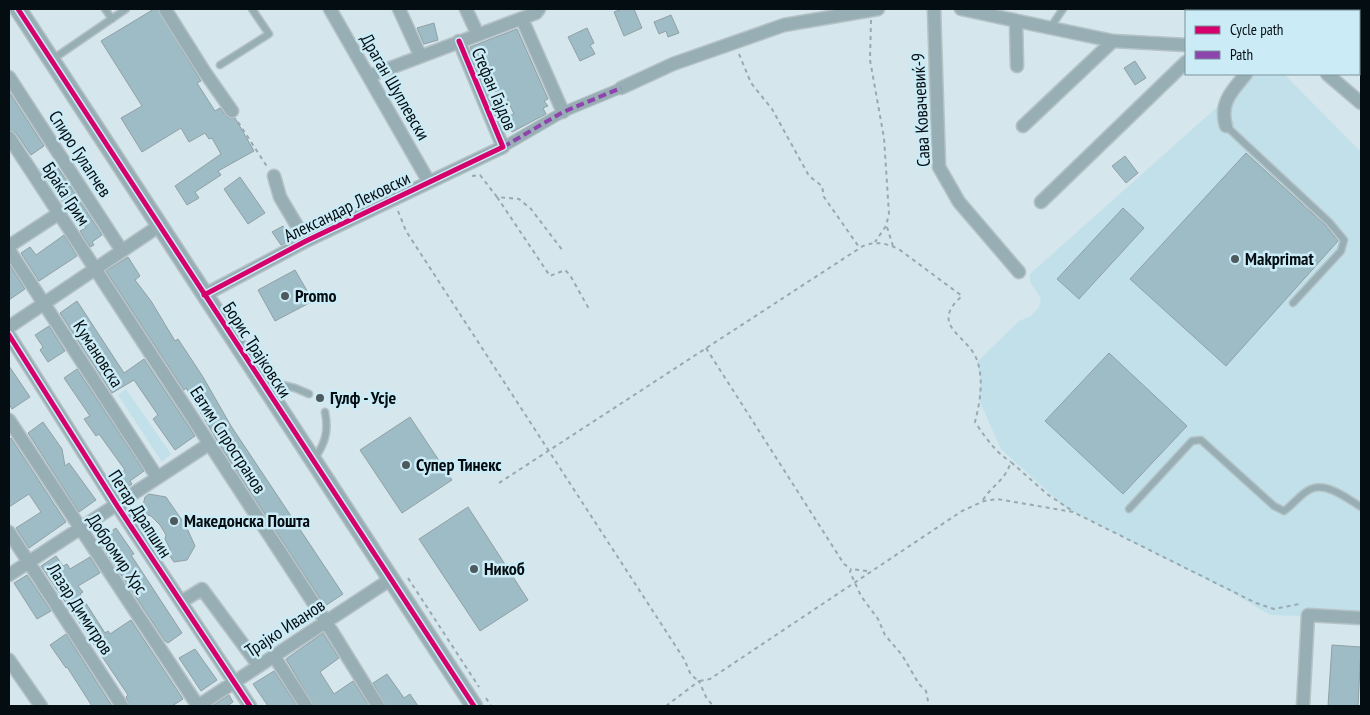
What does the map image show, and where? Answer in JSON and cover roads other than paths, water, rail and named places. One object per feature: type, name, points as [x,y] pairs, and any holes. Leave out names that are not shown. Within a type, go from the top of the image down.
[{"type":"street","name":"Борис Трајковски","points":[[18,9],[314,461],[397,575],[480,702]]},
{"type":"street","points":[[165,9],[232,111]]},
{"type":"street","name":"Драган Шуплевски","points":[[330,9],[429,182]]},
{"type":"street","points":[[398,9],[420,55]]},
{"type":"street","points":[[466,9],[478,35]]},
{"type":"street","name":"Стефан Гајдов","points":[[369,76],[420,55],[522,19],[536,13],[539,9]]},
{"type":"street","name":"Сава Ковачевиќ-9","points":[[934,9],[939,167],[958,202],[1019,272]]},
{"type":"street","points":[[961,9],[996,12],[1016,21],[1113,41],[1185,45]]},
{"type":"street","points":[[503,147],[563,112],[673,64],[784,25],[874,10]]},
{"type":"street","points":[[522,19],[563,112]]},
{"type":"street","points":[[1016,21],[1016,66]]},
{"type":"street","name":"Стефан Гајдов","points":[[459,41],[503,147]]},
{"type":"street","points":[[1023,126],[1113,41]]},
{"type":"street","points":[[1041,202],[1185,63]]},
{"type":"street","points":[[1226,126],[1223,118],[1225,100],[1245,75]]},
{"type":"street","points":[[1327,75],[1361,103]]},
{"type":"street","name":"Спиро Гулапчев","points":[[9,77],[122,251]]},
{"type":"street","name":"Браќа Грим","points":[[9,137],[94,270]]},
{"type":"street","name":"Александар Лековски","points":[[204,295],[306,241],[503,147]]},
{"type":"street","points":[[274,176],[280,197],[306,241]]},
{"type":"street","points":[[9,248],[58,214]]},
{"type":"street","points":[[9,327],[159,226]]},
{"type":"street","name":"Кумановска","points":[[9,248],[157,477]]},
{"type":"street","name":"Евтим Спространов","points":[[94,270],[326,622],[378,706]]},
{"type":"street","name":"Петар Драпшин","points":[[9,335],[116,504],[250,706]]},
{"type":"street","name":"Добромир Хрс","points":[[9,420],[198,706]]},
{"type":"street","points":[[9,575],[209,444]]},
{"type":"street","name":"Лазар Димитров","points":[[9,532],[122,706]]},
{"type":"street","name":"Трајко Иванов","points":[[198,706],[397,575]]},
{"type":"street","points":[[181,602],[202,589],[259,666]]},
{"type":"street","points":[[1304,706],[1308,616],[1361,618]]},
{"type":"street","points":[[274,656],[306,706]]},
{"type":"street","points":[[9,660],[41,706]]},
{"type":"lane","points":[[105,9],[112,18]]},
{"type":"lane","points":[[52,60],[126,9]]},
{"type":"lane","points":[[220,65],[269,34],[252,9]]},
{"type":"lane","points":[[1050,28],[1063,9]]},
{"type":"lane","points":[[1226,126],[1328,222],[1344,240],[1341,251],[1293,303]]},
{"type":"lane","points":[[261,380],[295,388],[310,394]]},
{"type":"lane","points":[[314,461],[324,444],[327,433],[325,412]]},
{"type":"lane","points":[[1129,508],[1192,441],[1197,440],[1202,440],[1274,506],[1284,511],[1310,489],[1320,486],[1342,495],[1361,507]]},
{"type":"place","name":"Makprimat","points":[[1235,259]]},
{"type":"place","name":"Promo","points":[[285,296]]},
{"type":"place","name":"Гулф - Усје","points":[[320,398]]},
{"type":"place","name":"Супер Тинекс","points":[[406,465]]},
{"type":"place","name":"Македонска Пошта","points":[[174,521]]},
{"type":"place","name":"Никоб","points":[[474,569]]}]
